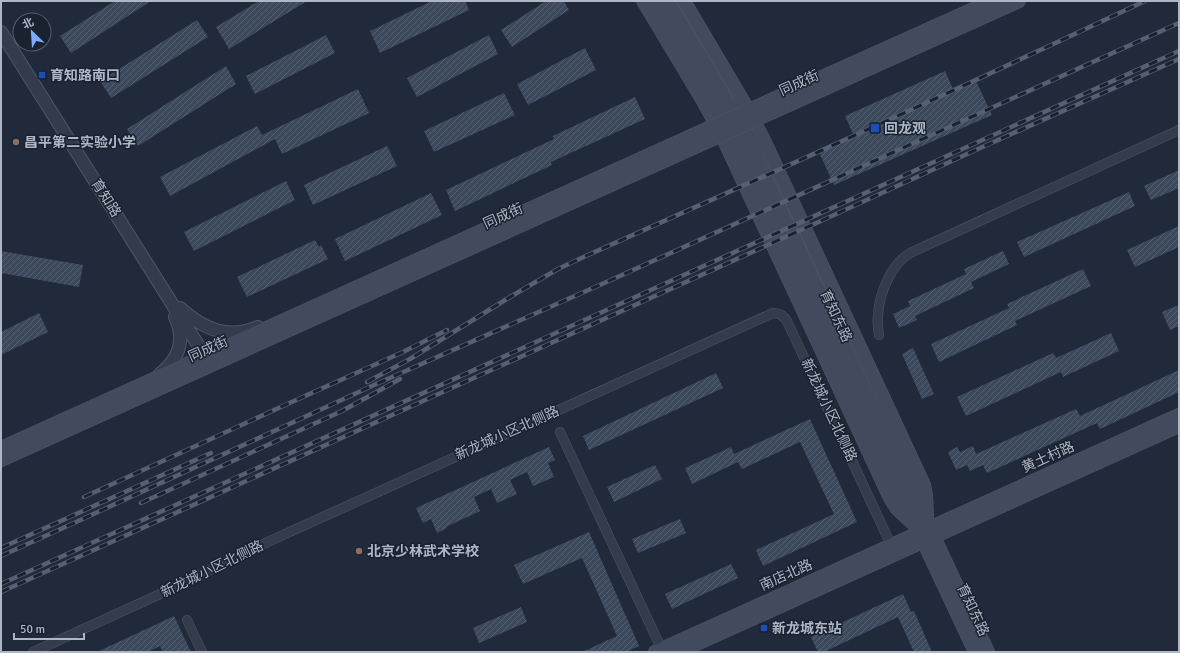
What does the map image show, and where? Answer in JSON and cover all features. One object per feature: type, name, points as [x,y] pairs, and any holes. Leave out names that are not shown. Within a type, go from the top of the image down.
[{"type":"main road","points":[[643,1],[703,101],[722,136],[890,498],[897,509],[927,535]]},
{"type":"main road","name":"育知东路","points":[[654,1],[700,77],[734,138],[927,535],[988,652]]},
{"type":"main road","name":"育知东路","points":[[668,1],[722,90],[750,144],[927,535],[975,652]]},
{"type":"main road","points":[[684,1],[745,104],[770,152],[924,485],[926,495],[927,535]]},
{"type":"main road","name":"同成街","points":[[771,107],[991,1]]},
{"type":"main road","name":"同成街","points":[[1,448],[140,385],[208,361],[771,107],[1019,1]]},
{"type":"main road","name":"同成街","points":[[1,460],[208,361],[337,296],[702,138]]},
{"type":"main road","name":"黄土村路","points":[[927,535],[1179,415]]},
{"type":"main road","name":"黄土村路","points":[[927,535],[1179,426]]},
{"type":"main road","name":"南店北路","points":[[660,651],[891,545],[927,535]]},
{"type":"main road","name":"南店北路","points":[[679,652],[927,535]]},
{"type":"street","name":"育知路","points":[[1,32],[208,361]]},
{"type":"street","points":[[879,335],[878,316],[881,295],[894,267],[903,257],[1179,130]]},
{"type":"street","points":[[130,236],[151,278],[174,316],[180,334],[177,356],[172,363],[161,373],[140,385]]},
{"type":"street","points":[[163,288],[179,308],[196,321],[211,329],[230,333],[248,330],[298,308],[337,296]]},
{"type":"street","name":"新龙城小区北侧路","points":[[33,652],[158,595],[293,530],[773,313],[780,314],[787,321],[891,545]]},
{"type":"street","points":[[560,432],[660,651]]},
{"type":"street","points":[[187,620],[202,652]]},
{"type":"building","points":[[115,1],[151,1],[71,53],[60,36]]},
{"type":"building","points":[[259,1],[307,1],[229,49],[216,27]]},
{"type":"building","points":[[432,1],[465,1],[469,10],[380,53],[370,31]]},
{"type":"building","points":[[546,1],[564,1],[569,10],[512,47],[501,30]]},
{"type":"building","points":[[197,20],[208,37],[111,98],[100,81]]},
{"type":"building","points":[[326,35],[335,53],[255,94],[246,76]]},
{"type":"building","points":[[489,35],[498,54],[417,97],[407,78]]},
{"type":"building","points":[[585,48],[596,70],[528,105],[517,84]]},
{"type":"building","points":[[226,66],[236,84],[138,146],[127,129]]},
{"type":"building","points":[[945,71],[953,89],[975,79],[992,115],[834,185],[818,150],[853,134],[845,116]]},
{"type":"building","points":[[358,89],[369,113],[282,154],[275,139],[170,196],[160,177],[257,126],[262,135]]},
{"type":"building","points":[[504,93],[515,115],[434,152],[424,131]]},
{"type":"building","points":[[635,97],[645,119],[551,162],[552,165],[455,211],[446,190],[554,139],[553,136]]},
{"type":"building","points":[[387,146],[397,166],[313,205],[304,185]]},
{"type":"building","points":[[1179,170],[1179,188],[1151,200],[1144,186]]},
{"type":"building","points":[[286,181],[295,200],[194,251],[184,232]]},
{"type":"building","points":[[1129,192],[1135,206],[1024,257],[1017,242]]},
{"type":"building","points":[[431,193],[442,215],[345,261],[335,239]]},
{"type":"building","points":[[1179,226],[1179,247],[1135,267],[1127,250]]},
{"type":"building","points":[[315,240],[319,247],[321,245],[328,259],[247,297],[237,277]]},
{"type":"building","points":[[1,251],[83,265],[79,287],[1,273]]},
{"type":"building","points":[[1003,251],[1009,264],[971,282],[974,288],[915,316],[917,320],[899,328],[893,314],[910,306],[908,301],[966,274],[964,269]]},
{"type":"building","points":[[1083,269],[1091,286],[1015,321],[1017,325],[939,362],[931,344],[1009,308],[1007,304]]},
{"type":"building","points":[[1179,305],[1179,326],[1170,330],[1162,312]]},
{"type":"building","points":[[39,313],[48,332],[1,355],[1,332]]},
{"type":"building","points":[[1111,333],[1119,351],[1063,377],[1061,372],[966,416],[957,397],[1053,353],[1056,358]]},
{"type":"building","points":[[913,348],[934,394],[922,399],[902,354]]},
{"type":"building","points":[[1179,370],[1179,392],[1100,429],[1097,423],[987,473],[983,465],[970,471],[967,465],[956,470],[948,452],[957,447],[960,452],[973,446],[976,454],[1076,409],[1080,416]]},
{"type":"building","points":[[716,373],[723,388],[589,450],[583,436]]},
{"type":"building","points":[[810,419],[857,522],[763,566],[756,550],[834,514],[800,442],[742,469],[738,462],[692,484],[685,468],[731,447],[734,454]]},
{"type":"building","points":[[549,447],[555,460],[548,463],[554,477],[533,486],[527,472],[510,480],[517,494],[497,503],[491,489],[474,497],[480,511],[446,527],[447,528],[437,533],[431,519],[423,523],[416,508]]},
{"type":"building","points":[[655,465],[662,479],[614,502],[607,487]]},
{"type":"building","points":[[680,519],[686,533],[638,553],[632,539]]},
{"type":"building","points":[[589,532],[639,646],[626,652],[582,652],[617,636],[582,558],[523,584],[514,565]]},
{"type":"building","points":[[731,564],[738,578],[672,609],[665,594]]},
{"type":"building","points":[[903,594],[911,612],[914,611],[932,652],[914,652],[898,617],[824,652],[818,652],[811,637]]},
{"type":"building","points":[[521,607],[527,622],[479,643],[473,628]]},
{"type":"building","points":[[174,616],[191,652],[163,652],[160,646],[148,652],[97,652]]},
{"type":"railway","points":[[367,382],[410,359],[558,269],[868,130],[1145,1]]},
{"type":"railway","points":[[1,556],[374,385],[611,280],[1179,23]]},
{"type":"railway","points":[[1,584],[1179,51]]},
{"type":"railway","points":[[1,592],[1179,59]]},
{"type":"railway","points":[[84,497],[403,352],[447,330]]},
{"type":"railway","points":[[141,503],[342,411],[400,379]]},
{"type":"railway","points":[[1,548],[211,453]]},
{"type":"place","name":"育知路南口","points":[[42,75]]},
{"type":"place","name":"回龙观","points":[[875,128]]},
{"type":"place","name":"昌平第二实验小学","points":[[16,142]]},
{"type":"place","name":"北京少林武术学校","points":[[359,551]]},
{"type":"place","name":"新龙城东站","points":[[764,628]]}]
